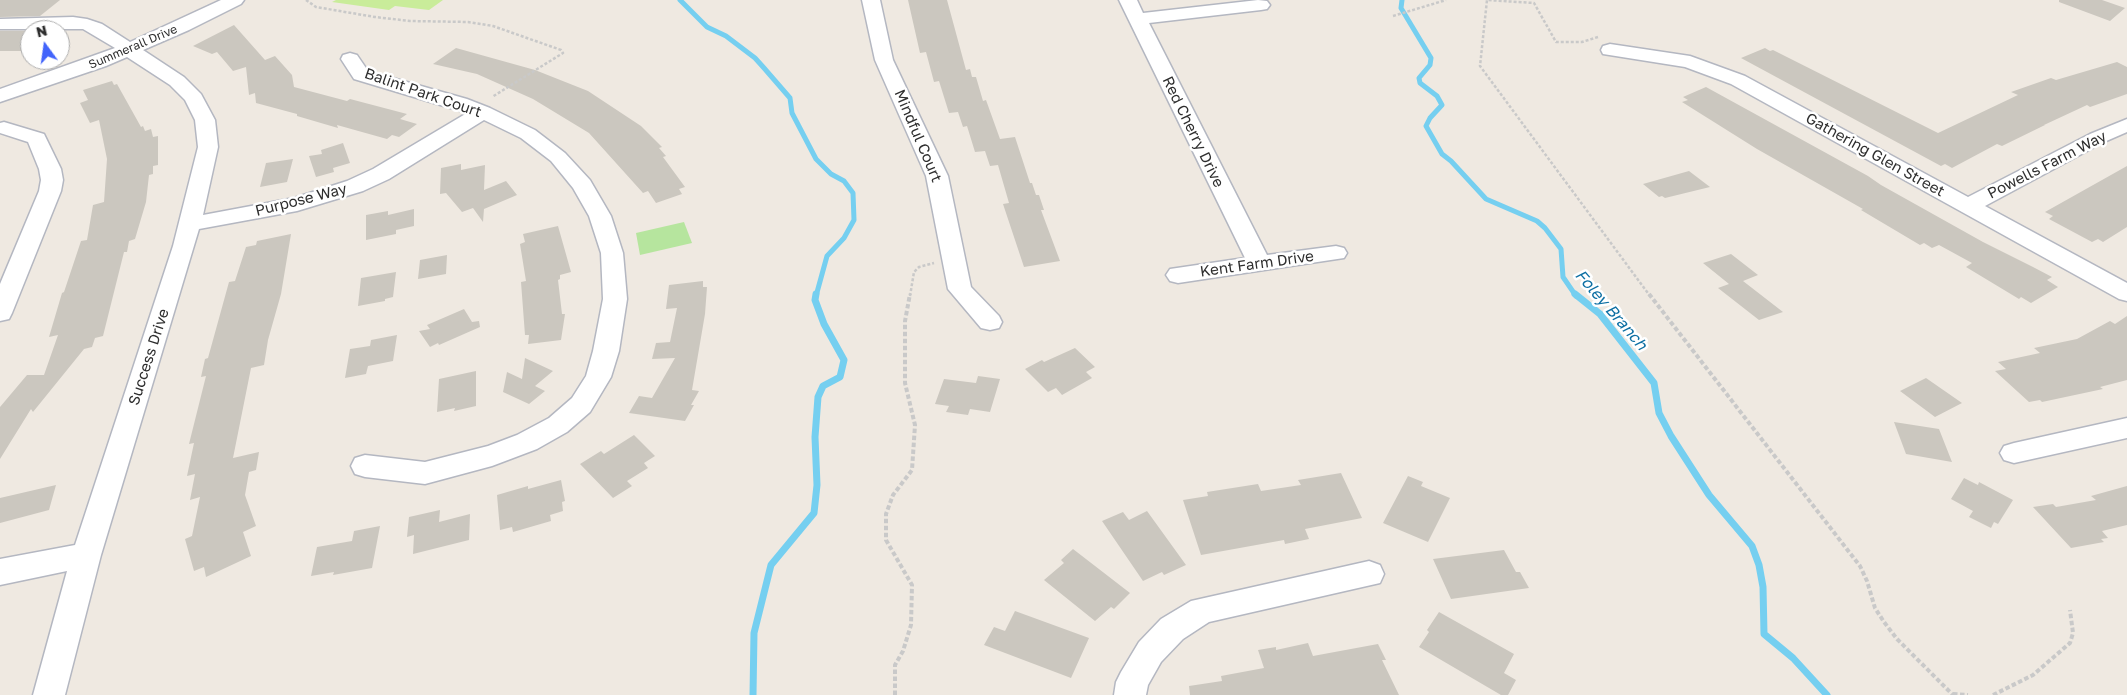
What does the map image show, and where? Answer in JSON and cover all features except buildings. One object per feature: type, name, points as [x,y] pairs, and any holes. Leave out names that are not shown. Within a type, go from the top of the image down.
[{"type":"street","name":"Summerall Drive","points":[[0,96],[99,62],[236,0]]},
{"type":"street","name":"Mindful Court","points":[[871,0],[884,60],[937,176],[960,289],[990,322]]},
{"type":"street","name":"Red Cherry Drive","points":[[1128,0],[1259,263]]},
{"type":"street","points":[[1137,19],[1261,5]]},
{"type":"street","name":"Success Drive","points":[[0,24],[73,22],[87,24],[177,81],[194,98],[205,120],[208,147],[190,224],[86,555],[50,695]]},
{"type":"street","name":"Gathering Glen Street","points":[[1610,50],[1690,62],[1738,80],[2127,293]]},
{"type":"street","name":"Balint Park Court","points":[[350,59],[361,75],[430,94],[478,110],[528,134],[558,157],[582,185],[600,216],[612,253],[615,299],[606,351],[598,377],[581,405],[558,425],[527,442],[492,455],[425,473],[365,466]]},
{"type":"street","name":"Purpose Way","points":[[190,224],[297,204],[355,186],[381,174],[478,110]]},
{"type":"street","name":"Powells Farm Way","points":[[1968,206],[2097,138],[2127,125]]},
{"type":"street","points":[[0,312],[50,192],[52,180],[50,169],[37,138],[4,128]]},
{"type":"street","name":"Kent Farm Drive","points":[[1178,275],[1336,253]]},
{"type":"street","points":[[2014,453],[2127,428]]},
{"type":"street","points":[[0,572],[86,555]]},
{"type":"street","points":[[1130,695],[1132,682],[1150,652],[1172,630],[1202,610],[1369,574]]},
{"type":"path","points":[[306,0],[308,4],[316,7],[375,17],[410,21],[468,22],[493,26],[561,50],[563,53],[478,110]]},
{"type":"path","points":[[1394,16],[1446,0]]},
{"type":"path","points":[[1610,50],[1623,43],[1599,37],[1582,42],[1556,42],[1534,3],[1488,0],[1480,66],[1482,70],[1665,316],[1714,376],[1860,566],[1867,581],[1875,608],[1884,622],[1897,638],[1953,694],[1968,695]]},
{"type":"path","points":[[895,695],[895,665],[903,651],[910,625],[912,585],[886,540],[886,514],[892,495],[912,470],[914,459],[916,425],[905,383],[905,321],[914,272],[919,267],[954,260]]},
{"type":"path","points":[[1993,695],[2033,675],[2070,643],[2074,633],[2070,610]]},
{"type":"green space","points":[[336,0],[443,0],[429,10],[395,6],[389,10],[332,2]]},
{"type":"green space","points":[[684,222],[692,243],[640,255],[636,233]]},
{"type":"waterway","points":[[680,0],[707,27],[726,36],[755,58],[764,68],[790,98],[792,113],[816,159],[831,174],[844,181],[853,193],[854,220],[844,238],[827,256],[816,296]]},
{"type":"waterway","name":"Foley Branch","points":[[1402,0],[1401,8],[1431,58],[1430,65],[1419,78],[1420,83],[1437,96],[1442,105],[1430,118],[1426,126],[1442,154],[1451,161],[1486,199],[1537,221],[1545,228],[1561,249],[1563,277],[1576,296]]},
{"type":"waterway","points":[[753,695],[754,633],[771,565],[814,513],[817,485],[815,437],[818,397],[823,386],[840,377],[844,360],[824,324],[815,300],[816,294]]},
{"type":"waterway","name":"Foley Branch","points":[[1575,294],[1600,314],[1654,383],[1659,413],[1671,436],[1709,495],[1752,546],[1759,565],[1763,587],[1764,634],[1793,658],[1827,695]]}]
